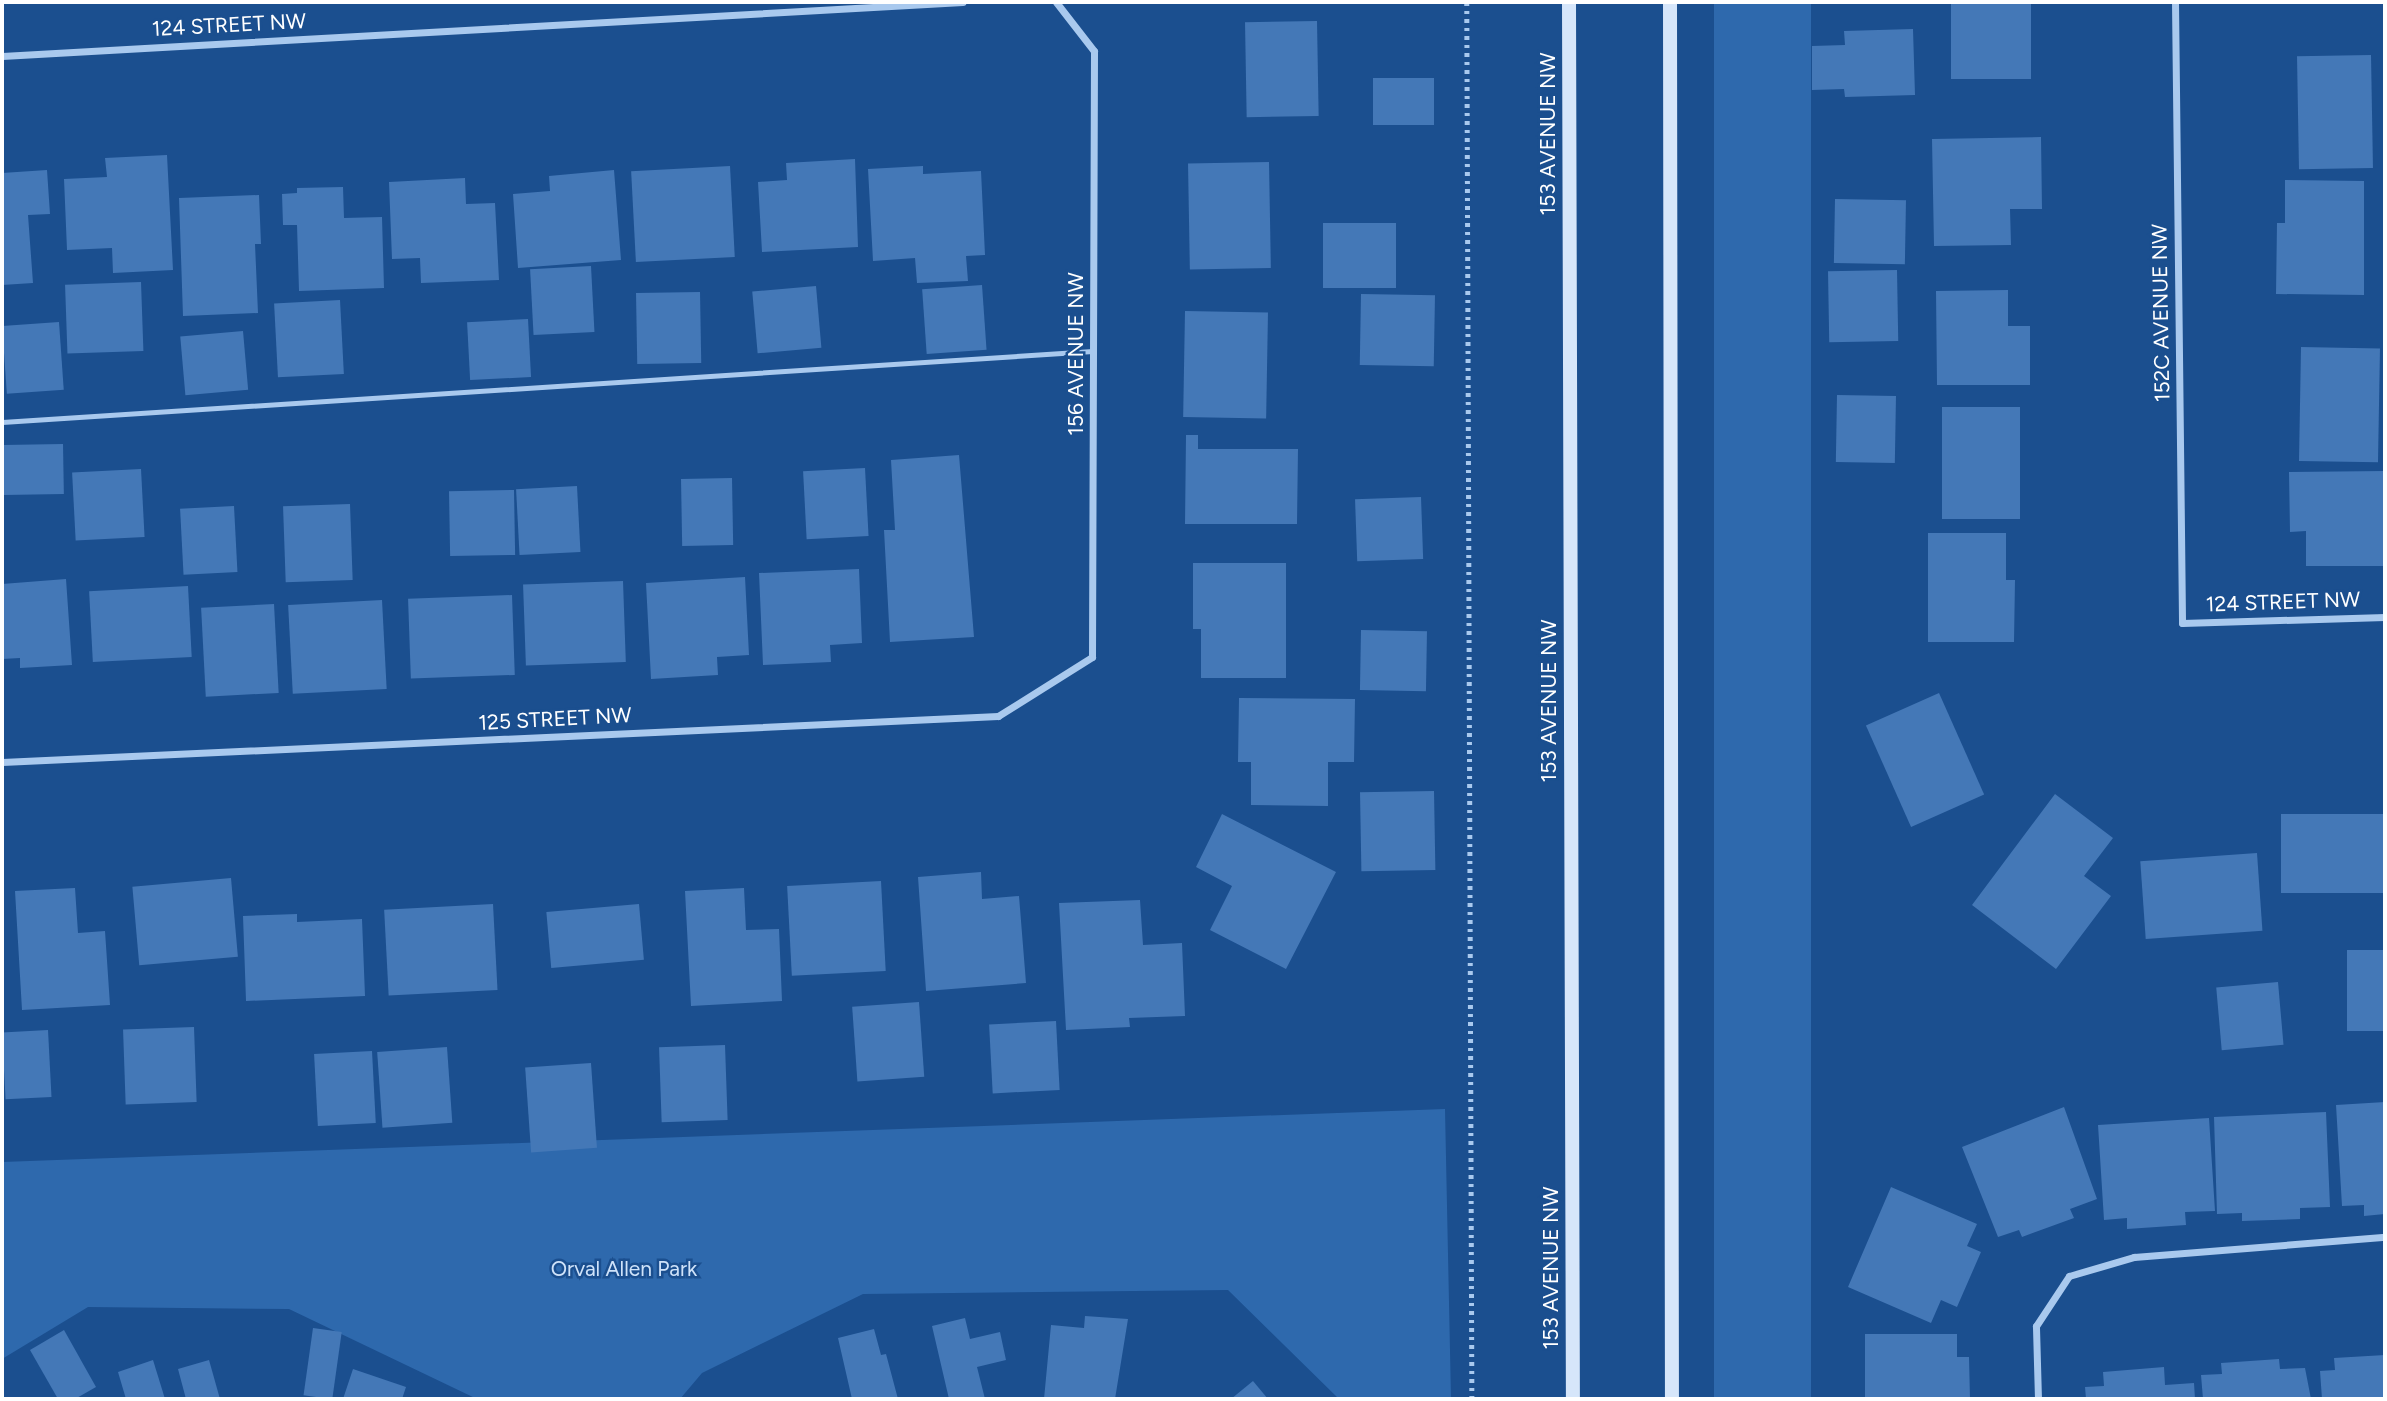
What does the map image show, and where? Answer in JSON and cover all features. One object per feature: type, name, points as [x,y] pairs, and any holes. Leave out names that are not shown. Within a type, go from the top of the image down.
[{"type":"main road","name":"153 AVENUE NW","points":[[1569,2],[1573,1399]]},
{"type":"main road","points":[[1670,2],[1672,1399]]},
{"type":"street","name":"124 STREET NW","points":[[2,56],[962,2]]},
{"type":"street","name":"156 AVENUE NW","points":[[1056,2],[1094,51],[1092,657]]},
{"type":"street","name":"152C AVENUE NW","points":[[2175,2],[2182,623]]},
{"type":"street","name":"124 STREET NW","points":[[2182,623],[2385,617]]},
{"type":"street","name":"125 STREET NW","points":[[2,762],[998,716],[1092,657]]},
{"type":"street","points":[[2038,1399],[2036,1326],[2069,1276],[2134,1257],[2385,1237]]},
{"type":"lane","points":[[2,422],[1093,351]]},
{"type":"path","points":[[1467,2],[1472,1399]]},
{"type":"green space","points":[[1714,2],[1811,2],[1811,1399],[1714,1399]]},
{"type":"green space","name":"Orval Allen Park","points":[[1445,1109],[1451,1399],[1339,1399],[1228,1290],[863,1294],[702,1373],[680,1399],[477,1399],[289,1309],[88,1307],[2,1359],[2,1162]]},
{"type":"building","points":[[1951,2],[2031,2],[2031,79],[1951,79]]},
{"type":"building","points":[[1317,21],[1319,116],[1247,117],[1245,22]]},
{"type":"building","points":[[1913,29],[1915,95],[1845,97],[1844,89],[1812,90],[1812,46],[1845,45],[1844,31]]},
{"type":"building","points":[[2371,55],[2373,168],[2299,169],[2297,56]]},
{"type":"building","points":[[1373,78],[1434,78],[1434,125],[1373,125]]},
{"type":"building","points":[[2041,137],[2042,209],[2010,209],[2011,245],[1934,246],[1932,139]]},
{"type":"building","points":[[167,155],[173,270],[113,273],[112,248],[67,250],[64,179],[107,177],[105,158]]},
{"type":"building","points":[[855,159],[858,247],[762,252],[758,182],[787,180],[786,163]]},
{"type":"building","points":[[1269,162],[1271,268],[1190,269],[1188,163]]},
{"type":"building","points":[[730,166],[735,257],[636,262],[631,171]]},
{"type":"building","points":[[923,166],[923,174],[981,171],[985,255],[966,256],[968,281],[917,283],[915,258],[873,261],[868,169]]},
{"type":"building","points":[[47,170],[50,214],[28,215],[33,283],[2,285],[2,173]]},
{"type":"building","points":[[614,170],[621,260],[518,268],[513,194],[550,191],[549,176]]},
{"type":"building","points":[[465,178],[466,204],[495,203],[499,280],[421,283],[420,258],[392,259],[389,182]]},
{"type":"building","points":[[2285,180],[2364,181],[2364,295],[2276,294],[2277,223],[2285,223]]},
{"type":"building","points":[[343,187],[344,218],[382,217],[384,288],[299,291],[297,225],[283,225],[282,194],[297,193],[297,188]]},
{"type":"building","points":[[259,195],[261,244],[255,244],[258,313],[183,316],[179,198]]},
{"type":"building","points":[[1835,199],[1906,200],[1905,264],[1834,263]]},
{"type":"building","points":[[1323,223],[1396,223],[1396,288],[1323,288]]},
{"type":"building","points":[[591,266],[594,332],[534,335],[530,269]]},
{"type":"building","points":[[1897,270],[1898,341],[1829,342],[1828,271]]},
{"type":"building","points":[[141,282],[143,351],[67,354],[65,285]]},
{"type":"building","points":[[982,285],[987,350],[927,354],[922,289]]},
{"type":"building","points":[[816,286],[821,348],[758,353],[752,292]]},
{"type":"building","points":[[2008,290],[2008,326],[2030,326],[2030,385],[1937,385],[1936,291]]},
{"type":"building","points":[[700,292],[701,363],[637,364],[636,293]]},
{"type":"building","points":[[1361,294],[1435,295],[1434,366],[1360,365]]},
{"type":"building","points":[[340,300],[344,374],[278,377],[274,303]]},
{"type":"building","points":[[1185,311],[1268,312],[1266,418],[1183,417]]},
{"type":"building","points":[[528,319],[531,377],[470,380],[467,322]]},
{"type":"building","points":[[59,322],[64,390],[7,394],[2,326]]},
{"type":"building","points":[[243,331],[248,390],[185,395],[180,336]]},
{"type":"building","points":[[2301,347],[2380,348],[2378,462],[2299,461]]},
{"type":"building","points":[[1837,395],[1896,396],[1895,463],[1836,462]]},
{"type":"building","points":[[1942,407],[2020,407],[2020,519],[1942,519]]},
{"type":"building","points":[[1186,435],[1198,435],[1198,449],[1298,449],[1297,524],[1185,524]]},
{"type":"building","points":[[63,444],[64,494],[4,495],[3,445]]},
{"type":"building","points":[[959,455],[974,637],[890,642],[884,530],[895,530],[891,460]]},
{"type":"building","points":[[865,468],[869,536],[807,539],[803,471]]},
{"type":"building","points":[[141,469],[145,537],[76,541],[72,473]]},
{"type":"building","points":[[2385,471],[2385,566],[2306,566],[2306,531],[2290,532],[2289,472]]},
{"type":"building","points":[[732,478],[733,545],[682,546],[681,479]]},
{"type":"building","points":[[577,486],[580,552],[520,555],[516,489]]},
{"type":"building","points":[[514,490],[515,555],[450,556],[449,491]]},
{"type":"building","points":[[1421,497],[1423,559],[1357,561],[1355,499]]},
{"type":"building","points":[[350,504],[353,580],[286,582],[283,506]]},
{"type":"building","points":[[234,506],[237,572],[184,575],[180,509]]},
{"type":"building","points":[[1928,533],[2006,533],[2006,580],[2015,580],[2014,642],[1928,642]]},
{"type":"building","points":[[1193,563],[1286,563],[1286,678],[1201,678],[1201,629],[1193,629]]},
{"type":"building","points":[[859,569],[862,643],[830,645],[831,662],[763,665],[759,573]]},
{"type":"building","points":[[745,577],[749,655],[717,657],[718,675],[651,679],[646,583]]},
{"type":"building","points":[[66,579],[72,665],[20,668],[20,658],[2,659],[2,584]]},
{"type":"building","points":[[623,581],[626,662],[526,665],[523,584]]},
{"type":"building","points":[[188,586],[192,657],[93,662],[89,591]]},
{"type":"building","points":[[512,595],[515,675],[411,679],[408,599]]},
{"type":"building","points":[[382,600],[387,689],[293,694],[288,605]]},
{"type":"building","points":[[274,604],[279,693],[206,697],[201,608]]},
{"type":"building","points":[[1361,630],[1427,631],[1426,691],[1360,690]]},
{"type":"building","points":[[1939,693],[1984,794],[1911,827],[1866,726]]},
{"type":"building","points":[[1239,698],[1355,699],[1354,762],[1328,762],[1328,806],[1251,805],[1251,762],[1238,762]]},
{"type":"building","points":[[1434,791],[1435,870],[1361,871],[1360,792]]},
{"type":"building","points":[[2055,794],[2113,838],[2084,876],[2111,896],[2056,969],[1972,905]]},
{"type":"building","points":[[1222,814],[1336,872],[1286,969],[1210,930],[1232,886],[1196,867]]},
{"type":"building","points":[[2281,814],[2385,814],[2385,893],[2281,893]]},
{"type":"building","points":[[2257,853],[2262,931],[2146,939],[2140,861]]},
{"type":"building","points":[[981,872],[982,899],[1019,896],[1026,983],[926,991],[918,877]]},
{"type":"building","points":[[231,878],[238,957],[139,965],[132,887]]},
{"type":"building","points":[[881,881],[886,971],[792,976],[787,886]]},
{"type":"building","points":[[75,888],[78,933],[105,931],[110,1005],[22,1010],[15,891]]},
{"type":"building","points":[[744,888],[746,930],[779,929],[782,1001],[691,1006],[685,891]]},
{"type":"building","points":[[1140,900],[1143,945],[1182,943],[1185,1016],[1129,1018],[1130,1027],[1066,1030],[1059,903]]},
{"type":"building","points":[[493,904],[498,990],[389,996],[384,910]]},
{"type":"building","points":[[639,904],[644,960],[551,968],[546,912]]},
{"type":"building","points":[[297,914],[297,922],[362,919],[365,996],[246,1001],[243,916]]},
{"type":"building","points":[[2347,950],[2385,950],[2385,1031],[2347,1031]]},
{"type":"building","points":[[2278,982],[2283,1045],[2222,1050],[2216,987]]},
{"type":"building","points":[[919,1002],[924,1077],[857,1081],[852,1007]]},
{"type":"building","points":[[1056,1021],[1060,1090],[993,1093],[989,1025]]},
{"type":"building","points":[[194,1027],[197,1102],[126,1104],[123,1029]]},
{"type":"building","points":[[48,1030],[52,1097],[6,1099],[2,1032]]},
{"type":"building","points":[[725,1045],[728,1120],[662,1122],[659,1047]]},
{"type":"building","points":[[447,1047],[452,1123],[382,1128],[377,1052]]},
{"type":"building","points":[[372,1051],[376,1123],[318,1126],[314,1054]]},
{"type":"building","points":[[591,1063],[597,1148],[531,1152],[525,1068]]},
{"type":"building","points":[[2385,1102],[2385,1214],[2364,1216],[2364,1205],[2342,1206],[2336,1105]]},
{"type":"building","points":[[2064,1107],[2097,1199],[2070,1209],[2074,1218],[2022,1237],[2019,1230],[1998,1237],[1962,1147]]},
{"type":"building","points":[[2326,1112],[2330,1207],[2300,1208],[2300,1219],[2242,1221],[2242,1213],[2217,1214],[2214,1117]]},
{"type":"building","points":[[2209,1118],[2215,1211],[2185,1212],[2186,1225],[2127,1229],[2127,1218],[2104,1220],[2098,1125]]},
{"type":"building","points":[[1891,1187],[1977,1224],[1967,1246],[1981,1252],[1957,1307],[1941,1300],[1931,1323],[1848,1287]]},
{"type":"building","points":[[1085,1316],[1128,1319],[1115,1399],[1044,1399],[1051,1325],[1084,1328]]},
{"type":"building","points":[[965,1318],[970,1339],[1000,1332],[1006,1360],[977,1367],[985,1399],[949,1399],[932,1326]]},
{"type":"building","points":[[313,1328],[342,1332],[332,1399],[304,1395]]},
{"type":"building","points":[[874,1329],[881,1355],[886,1354],[898,1399],[852,1399],[838,1338]]},
{"type":"building","points":[[64,1330],[96,1387],[75,1399],[58,1399],[30,1350]]},
{"type":"building","points":[[1865,1334],[1957,1334],[1957,1357],[1969,1357],[1970,1399],[1865,1399]]},
{"type":"building","points":[[2385,1355],[2385,1399],[2322,1399],[2320,1371],[2335,1370],[2334,1358]]},
{"type":"building","points":[[2279,1359],[2280,1369],[2305,1368],[2311,1399],[2203,1399],[2201,1375],[2222,1374],[2221,1363]]},
{"type":"building","points":[[153,1360],[165,1399],[126,1399],[118,1372]]},
{"type":"building","points":[[209,1360],[220,1399],[186,1399],[178,1369]]},
{"type":"building","points":[[2164,1367],[2165,1385],[2194,1383],[2195,1399],[2086,1399],[2085,1387],[2104,1386],[2103,1372]]},
{"type":"building","points":[[353,1369],[406,1387],[402,1399],[343,1399]]},
{"type":"building","points":[[1253,1381],[1268,1399],[1231,1399]]}]
